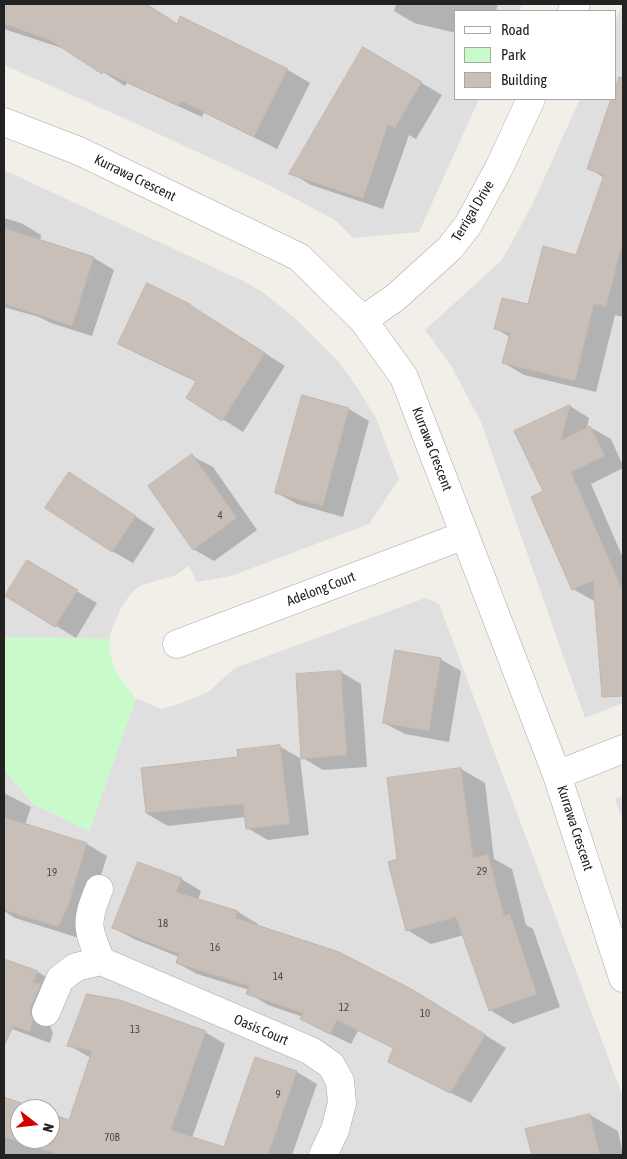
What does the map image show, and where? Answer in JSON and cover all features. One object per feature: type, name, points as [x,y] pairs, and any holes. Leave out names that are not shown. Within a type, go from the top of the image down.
[{"type":"street","name":"Terrigal Drive","points":[[363,320],[396,297],[444,254],[468,226],[499,168],[532,100]]},
{"type":"street","name":"Kurrawa Crescent","points":[[4,122],[79,151],[299,257],[363,320],[404,377],[558,775],[623,978]]},
{"type":"street","name":"Adelong Court","points":[[177,644],[465,535]]},
{"type":"street","points":[[558,775],[623,749]]},
{"type":"street","points":[[46,1012],[60,979],[76,967],[101,961],[90,933],[90,911],[100,889]]},
{"type":"street","name":"Oasis Court","points":[[101,961],[311,1051],[331,1065],[340,1082],[342,1103],[335,1130],[323,1155]]},
{"type":"shaded area","points":[[4,4],[522,4],[519,10],[454,10],[454,100],[479,100],[419,232],[353,238],[335,220],[269,185],[4,65]]},
{"type":"shaded area","points":[[623,4],[623,703],[585,718],[481,422],[450,364],[425,330],[502,260],[532,205],[580,100],[617,100],[617,17]]},
{"type":"shaded area","points":[[4,170],[243,281],[264,293],[297,320],[340,363],[358,389],[376,418],[399,479],[369,524],[231,576],[197,582],[189,566],[176,575],[139,586],[121,608],[109,639],[4,637]]},
{"type":"shaded area","points":[[425,598],[439,604],[623,1097],[623,1155],[4,1155],[4,769],[33,804],[89,831],[136,698],[161,709],[208,692],[235,668]]},
{"type":"shaded area","points":[[623,795],[623,823],[615,799]]},
{"type":"green space","points":[[4,637],[109,639],[111,657],[116,671],[136,698],[89,831],[33,804],[4,769]]},
{"type":"building","points":[[4,4],[146,4],[177,24],[180,16],[288,69],[254,137],[181,101],[179,106],[104,72],[102,74],[50,40],[4,24]]},
{"type":"building","points":[[363,47],[422,82],[395,128],[388,124],[363,199],[289,174]]},
{"type":"building","points":[[619,77],[623,78],[623,240],[606,307],[594,304],[575,381],[502,363],[510,333],[494,329],[502,298],[528,304],[543,246],[576,255],[604,175],[587,169],[611,100],[617,100]]},
{"type":"building","points":[[4,228],[94,257],[72,326],[4,304]]},
{"type":"building","points":[[147,283],[190,304],[265,353],[222,421],[186,398],[196,381],[118,344]]},
{"type":"building","points":[[302,395],[349,408],[323,506],[275,493]]},
{"type":"building","points":[[570,405],[561,440],[590,426],[605,456],[571,472],[623,591],[623,696],[602,697],[593,581],[572,590],[531,497],[543,491],[514,431]]},
{"type":"building","points":[[192,454],[237,518],[193,550],[148,486]]},
{"type":"building","points":[[69,472],[136,516],[112,552],[45,508]]},
{"type":"building","points":[[27,560],[78,590],[55,627],[5,596]]},
{"type":"building","points":[[395,650],[441,658],[429,731],[383,723]]},
{"type":"building","points":[[341,671],[347,755],[301,759],[296,674]]},
{"type":"building","points":[[280,745],[290,824],[246,829],[243,804],[146,813],[141,768],[238,757],[237,750]]},
{"type":"building","points":[[461,768],[473,858],[488,854],[504,916],[510,914],[537,994],[489,1011],[456,917],[406,931],[388,862],[397,859],[387,778]]},
{"type":"building","points":[[4,817],[87,843],[68,906],[58,927],[4,910]]},
{"type":"building","points":[[138,862],[182,878],[176,892],[238,911],[236,918],[339,952],[413,990],[486,1035],[450,1093],[388,1062],[393,1048],[337,1020],[330,1034],[300,1019],[303,1013],[246,994],[249,986],[176,963],[179,954],[112,928]]},
{"type":"building","points":[[4,959],[38,971],[33,982],[41,984],[31,1006],[30,1013],[33,1021],[30,1032],[13,1026],[4,1046]]},
{"type":"building","points":[[87,994],[120,1000],[206,1031],[171,1130],[224,1147],[255,1057],[297,1071],[268,1155],[60,1155],[41,1149],[60,1149],[60,1117],[69,1120],[92,1051],[67,1046]]},
{"type":"building","points":[[4,1097],[10,1099],[10,1139],[4,1137]]},
{"type":"building","points":[[590,1114],[600,1155],[532,1155],[525,1129]]}]
